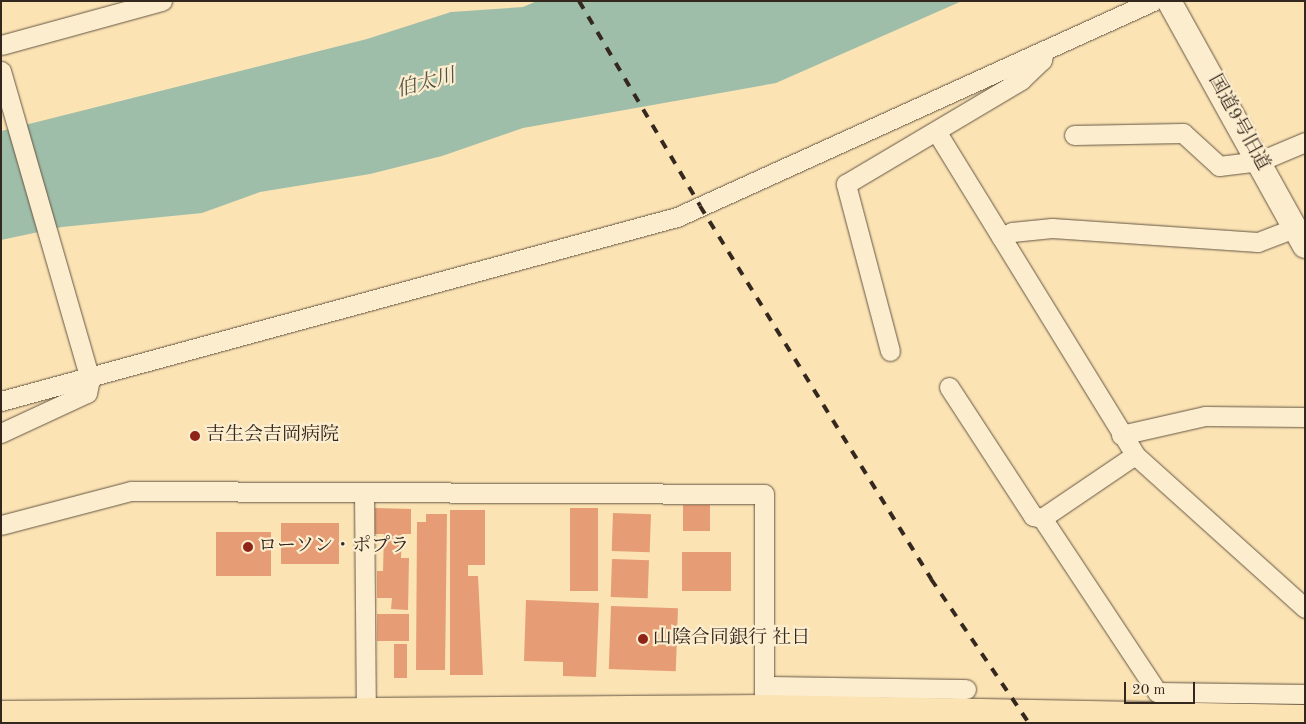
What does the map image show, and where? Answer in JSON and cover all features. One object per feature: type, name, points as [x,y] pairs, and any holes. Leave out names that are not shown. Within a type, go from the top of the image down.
[{"type":"main road","points":[[1,715],[366,717],[756,707],[1305,719]]},
{"type":"street","points":[[1,45],[162,1]]},
{"type":"street","points":[[1,401],[87,373],[677,217],[1153,1]]},
{"type":"street","name":"国道9号旧道","points":[[1169,1],[1300,237]]},
{"type":"street","points":[[890,351],[846,184],[1021,80],[1042,60],[1044,50]]},
{"type":"street","points":[[1,71],[87,373],[87,393],[1,433]]},
{"type":"street","points":[[936,131],[1135,455],[1305,608]]},
{"type":"street","points":[[1074,135],[1183,133],[1219,166],[1260,162],[1305,142]]},
{"type":"street","points":[[1001,237],[1012,232],[1052,228],[1258,242],[1300,237]]},
{"type":"street","points":[[948,387],[1033,516],[1042,518],[1157,692],[1305,694]]},
{"type":"street","points":[[1122,435],[1205,416],[1305,418]]},
{"type":"street","points":[[1042,518],[1135,455]]},
{"type":"street","points":[[1,525],[130,491],[764,494],[756,707],[966,689]]},
{"type":"street","points":[[364,492],[366,717]]},
{"type":"water","name":"伯太川","points":[[537,1],[962,1],[776,83],[523,128],[442,156],[370,174],[260,192],[202,213],[62,227],[1,240],[1,131],[367,39],[451,12],[523,7]]},
{"type":"building","points":[[683,505],[710,505],[710,531],[683,531]]},
{"type":"building","points":[[375,508],[411,509],[411,534],[402,534],[401,558],[409,558],[408,610],[391,609],[392,598],[377,598],[377,571],[383,571],[384,534],[375,534]]},
{"type":"building","points":[[570,508],[598,508],[598,591],[570,591]]},
{"type":"building","points":[[450,510],[485,510],[485,565],[468,565],[468,576],[478,576],[483,675],[450,675]]},
{"type":"building","points":[[613,513],[651,514],[650,552],[612,551]]},
{"type":"building","points":[[426,514],[447,514],[445,670],[416,670],[417,522],[426,522]]},
{"type":"building","points":[[281,523],[339,523],[339,564],[281,564]]},
{"type":"building","points":[[216,532],[271,532],[271,576],[216,576]]},
{"type":"building","points":[[682,552],[731,552],[731,591],[682,591]]},
{"type":"building","points":[[612,559],[649,560],[648,598],[611,597]]},
{"type":"building","points":[[526,600],[599,603],[596,677],[563,676],[563,662],[524,661]]},
{"type":"building","name":"山陰合同銀行 社日","points":[[611,606],[678,608],[676,671],[609,669]]},
{"type":"building","points":[[377,614],[409,614],[409,641],[377,641]]},
{"type":"building","points":[[394,644],[407,644],[407,678],[394,678]]},
{"type":"railway","points":[[579,1],[700,206],[931,579],[1029,723]]},
{"type":"place","name":"吉生会吉岡病院","points":[[195,436]]},
{"type":"place","name":"ローソン・ポプラ","points":[[248,547]]},
{"type":"place","name":"山陰合同銀行 社日","points":[[643,639]]}]
